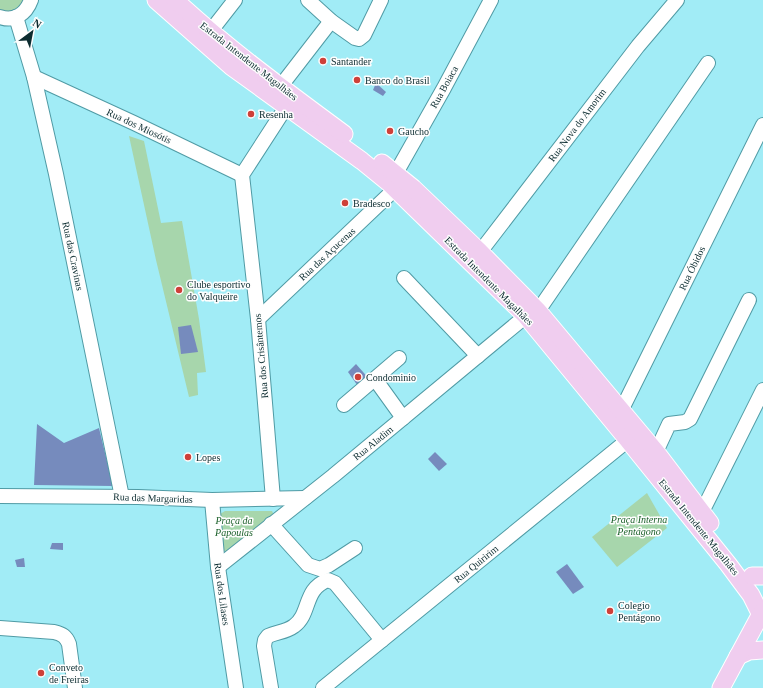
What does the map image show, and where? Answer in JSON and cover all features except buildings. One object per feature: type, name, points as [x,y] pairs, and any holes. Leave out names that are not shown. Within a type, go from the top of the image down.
[{"type":"main road","name":"Estrada Intendente Magalhães","points":[[156,0],[224,60],[286,107],[362,161],[395,181],[532,313],[628,440],[737,575],[762,614]]},
{"type":"main road","name":"Estrada Intendente Magalhães","points":[[175,0],[210,32],[280,87],[480,252],[532,313],[656,452],[702,512],[757,576],[763,594]]},
{"type":"main road","points":[[720,688],[762,614]]},
{"type":"main road","points":[[738,656],[748,651],[763,650]]},
{"type":"street","points":[[0,17],[16,17],[26,10],[31,0]]},
{"type":"street","points":[[210,32],[235,0]]},
{"type":"street","points":[[308,0],[331,21],[355,38],[359,39],[364,35],[381,0]]},
{"type":"street","name":"Rua Boiaca","points":[[395,181],[491,0]]},
{"type":"street","name":"Rua Nova do Amorim","points":[[480,252],[638,46],[677,0]]},
{"type":"street","name":"Rua das Cravinas","points":[[16,17],[34,77],[56,174],[122,497]]},
{"type":"street","points":[[280,87],[331,21]]},
{"type":"street","name":"Rua Aladim","points":[[218,567],[532,313],[708,63]]},
{"type":"street","name":"Rua dos Miosótis","points":[[34,77],[242,175]]},
{"type":"street","points":[[242,175],[286,107]]},
{"type":"street","name":"Rua Óbidos","points":[[621,411],[734,183],[759,147],[763,125]]},
{"type":"street","name":"Rua dos Crisântemos","points":[[242,175],[258,318],[273,499]]},
{"type":"street","name":"Rua das Açucenas","points":[[258,318],[395,181]]},
{"type":"street","points":[[404,278],[478,356]]},
{"type":"street","points":[[656,452],[670,424],[685,422],[690,419],[749,300]]},
{"type":"street","points":[[344,405],[399,358]]},
{"type":"street","points":[[375,379],[403,418]]},
{"type":"street","points":[[702,512],[763,390]]},
{"type":"street","name":"Rua Quiririm","points":[[323,688],[628,440]]},
{"type":"street","name":"Rua das Margaridas","points":[[0,496],[122,497],[212,500],[305,498]]},
{"type":"street","name":"Rua dos Lilases","points":[[212,500],[218,567],[236,688]]},
{"type":"street","points":[[271,524],[308,565],[320,569],[329,565],[355,548]]},
{"type":"street","points":[[271,688],[264,646],[265,640],[268,636],[286,631],[300,620],[311,593],[325,581],[328,580],[335,583],[382,640]]},
{"type":"street","points":[[0,628],[61,633],[67,638],[69,644],[75,688]]},
{"type":"green space","points":[[0,0],[26,0],[15,11],[9,12],[0,10]]},
{"type":"green space","name":"Clube esportivo do Valqueire","points":[[129,136],[144,141],[161,223],[182,221],[199,319],[206,372],[197,373],[198,395],[189,397],[156,260]]},
{"type":"green space","name":"Praça Interna Pentágono","points":[[647,493],[667,528],[617,567],[592,537]]},
{"type":"green space","name":"Praça da Papoulas","points":[[225,511],[272,511],[274,515],[226,552],[221,550],[220,514]]},
{"type":"water","points":[[376,83],[386,92],[383,96],[373,90]]},
{"type":"water","points":[[191,325],[198,352],[181,354],[178,327]]},
{"type":"water","points":[[356,364],[371,381],[360,389],[348,372]]},
{"type":"water","points":[[37,424],[64,443],[99,428],[113,486],[34,485]]},
{"type":"water","points":[[435,452],[447,464],[439,471],[428,459]]},
{"type":"water","points":[[52,543],[63,543],[63,550],[50,549]]},
{"type":"water","points":[[24,558],[25,567],[17,567],[15,560]]},
{"type":"water","points":[[567,564],[584,587],[573,594],[556,572]]},
{"type":"place","name":"Santander","points":[[323,61]]},
{"type":"place","name":"Banco do Brasil","points":[[357,80]]},
{"type":"place","name":"Resenha","points":[[251,114]]},
{"type":"place","name":"Gaucho","points":[[390,131]]},
{"type":"place","name":"Bradesco","points":[[345,203]]},
{"type":"place","name":"Clube esportivo do Valqueire","points":[[179,290]]},
{"type":"place","name":"Condominio","points":[[358,377]]},
{"type":"place","name":"Lopes","points":[[188,457]]},
{"type":"place","name":"Colegio Pentágono","points":[[610,611]]},
{"type":"place","name":"Conveto de Freiras","points":[[41,673]]}]
